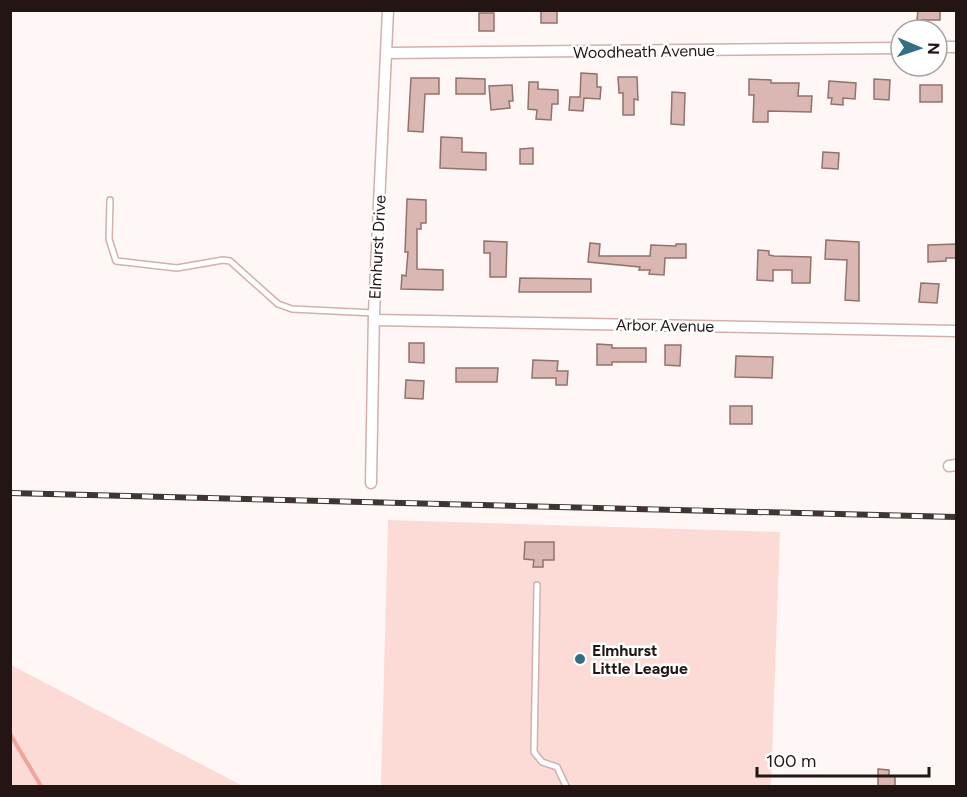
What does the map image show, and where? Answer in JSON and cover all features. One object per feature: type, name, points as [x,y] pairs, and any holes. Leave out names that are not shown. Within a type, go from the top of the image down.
[{"type":"street","name":"Elmhurst Drive","points":[[371,483],[374,316],[388,10]]},
{"type":"street","name":"Woodheath Avenue","points":[[387,53],[889,48]]},
{"type":"street","name":"Arbor Avenue","points":[[374,316],[957,331]]},
{"type":"lane","points":[[110,200],[109,239],[116,261],[177,268],[223,260],[230,261],[278,304],[292,309],[374,316]]},
{"type":"lane","points":[[537,585],[534,752],[542,762],[557,767],[567,786]]},
{"type":"shaded area","name":"Elmhurst Little League","points":[[388,520],[780,532],[771,786],[381,786]]},
{"type":"shaded area","points":[[11,665],[243,786],[11,786]]},
{"type":"building","points":[[541,10],[557,10],[557,23],[541,23]]},
{"type":"building","points":[[918,10],[940,10],[940,18],[917,18]]},
{"type":"building","points":[[479,13],[494,13],[494,31],[479,31]]},
{"type":"building","points":[[581,73],[597,74],[597,87],[601,87],[600,99],[584,98],[583,111],[569,110],[570,97],[580,97]]},
{"type":"building","points":[[618,77],[637,77],[638,100],[634,99],[634,115],[623,115],[623,93],[619,93]]},
{"type":"building","points":[[411,78],[439,78],[439,94],[425,94],[423,132],[408,131]]},
{"type":"building","points":[[456,78],[485,79],[485,94],[456,94]]},
{"type":"building","points":[[749,79],[771,80],[771,83],[799,83],[798,96],[812,96],[811,112],[768,111],[768,122],[753,122],[754,95],[749,95]]},
{"type":"building","points":[[874,79],[890,80],[889,100],[874,99]]},
{"type":"building","points":[[829,81],[856,83],[855,99],[843,98],[843,105],[831,104],[832,98],[828,98]]},
{"type":"building","points":[[529,82],[538,82],[538,89],[558,90],[558,104],[552,104],[551,120],[536,119],[537,110],[528,109]]},
{"type":"building","points":[[512,85],[513,101],[509,101],[510,108],[491,110],[489,86]]},
{"type":"building","points":[[920,85],[942,85],[942,102],[920,102]]},
{"type":"building","points":[[672,92],[685,93],[684,125],[671,124]]},
{"type":"building","points":[[441,137],[462,138],[462,152],[486,153],[486,170],[440,168]]},
{"type":"building","points":[[533,148],[533,164],[520,164],[520,149]]},
{"type":"building","points":[[823,152],[839,153],[838,169],[822,168]]},
{"type":"building","points":[[407,199],[426,200],[426,223],[421,223],[421,229],[417,229],[417,269],[443,270],[443,290],[401,289],[402,275],[406,276],[408,252],[405,252]]},
{"type":"building","points":[[826,240],[859,242],[859,301],[845,300],[847,260],[825,259]]},
{"type":"building","points":[[484,241],[507,242],[506,277],[490,277],[490,253],[484,253]]},
{"type":"building","points":[[590,243],[600,244],[599,256],[650,256],[651,245],[686,244],[686,258],[665,258],[664,275],[649,274],[650,270],[639,270],[640,267],[588,262]]},
{"type":"building","points":[[957,244],[957,258],[928,262],[928,245]]},
{"type":"building","points":[[758,250],[769,251],[769,255],[774,256],[811,257],[810,283],[792,283],[792,270],[773,270],[773,281],[757,280]]},
{"type":"building","points":[[520,278],[591,279],[591,292],[519,292]]},
{"type":"building","points":[[921,283],[939,284],[937,303],[919,302]]},
{"type":"building","points":[[409,343],[424,343],[424,363],[409,362]]},
{"type":"building","points":[[597,344],[612,345],[612,348],[646,348],[646,362],[612,362],[612,365],[597,365]]},
{"type":"building","points":[[665,345],[681,345],[680,366],[665,365]]},
{"type":"building","points":[[736,356],[773,357],[772,378],[735,377]]},
{"type":"building","points":[[533,360],[558,361],[557,371],[568,371],[567,385],[556,385],[556,378],[532,378]]},
{"type":"building","points":[[456,368],[498,368],[497,382],[456,382]]},
{"type":"building","points":[[406,380],[424,381],[423,399],[405,398]]},
{"type":"building","points":[[730,406],[752,406],[752,424],[730,424]]},
{"type":"building","points":[[525,542],[554,542],[554,560],[543,560],[543,567],[533,567],[534,560],[524,559]]},
{"type":"building","points":[[878,769],[889,770],[889,776],[895,776],[895,786],[878,786]]},
{"type":"waterway","points":[[10,734],[41,786]]},
{"type":"railway","points":[[10,493],[956,517]]},
{"type":"place","name":"Elmhurst Little League","points":[[580,659]]}]
